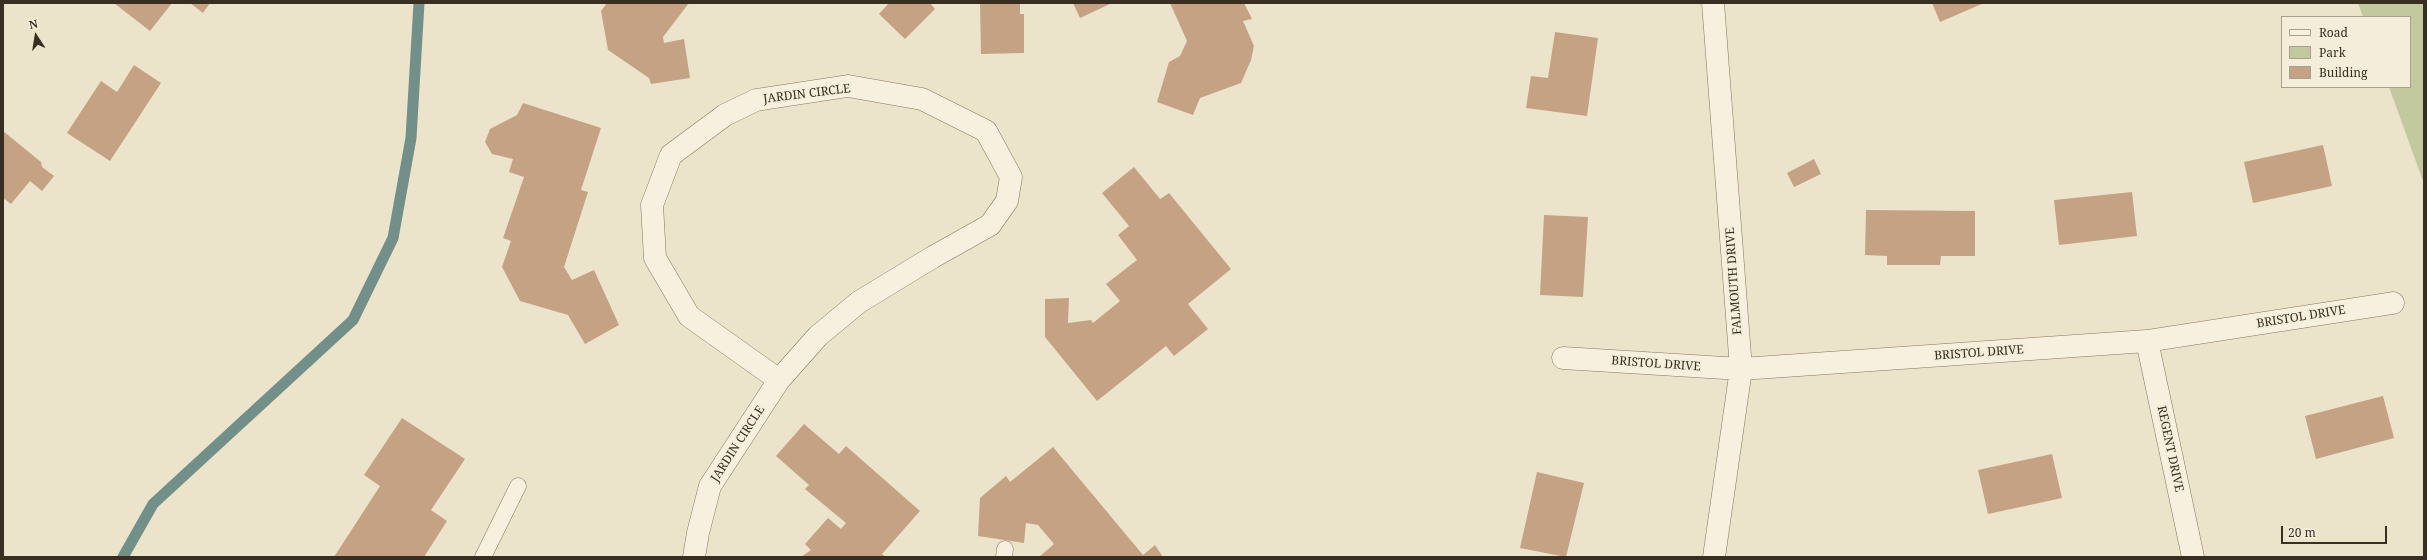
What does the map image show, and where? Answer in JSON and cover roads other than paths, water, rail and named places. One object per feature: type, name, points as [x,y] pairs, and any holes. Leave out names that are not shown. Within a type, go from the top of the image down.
[{"type":"street","name":"FALMOUTH DRIVE","points":[[1713,3],[1741,369],[1714,557]]},
{"type":"street","name":"JARDIN CIRCLE","points":[[694,557],[698,532],[710,486],[779,380],[818,336],[859,302],[932,257],[990,225],[1008,201],[1010,177],[986,131],[922,99],[848,86],[756,100],[725,114],[671,155],[652,205],[655,258],[689,316],[779,380]]},
{"type":"street","name":"BRISTOL DRIVE","points":[[1563,358],[1741,369],[2147,341],[2392,303]]},
{"type":"street","name":"REGENT DRIVE","points":[[2147,341],[2193,557]]},
{"type":"lane","points":[[483,557],[518,486]]},
{"type":"waterway","points":[[123,557],[153,504],[353,320],[393,238],[411,138],[419,3]]}]
